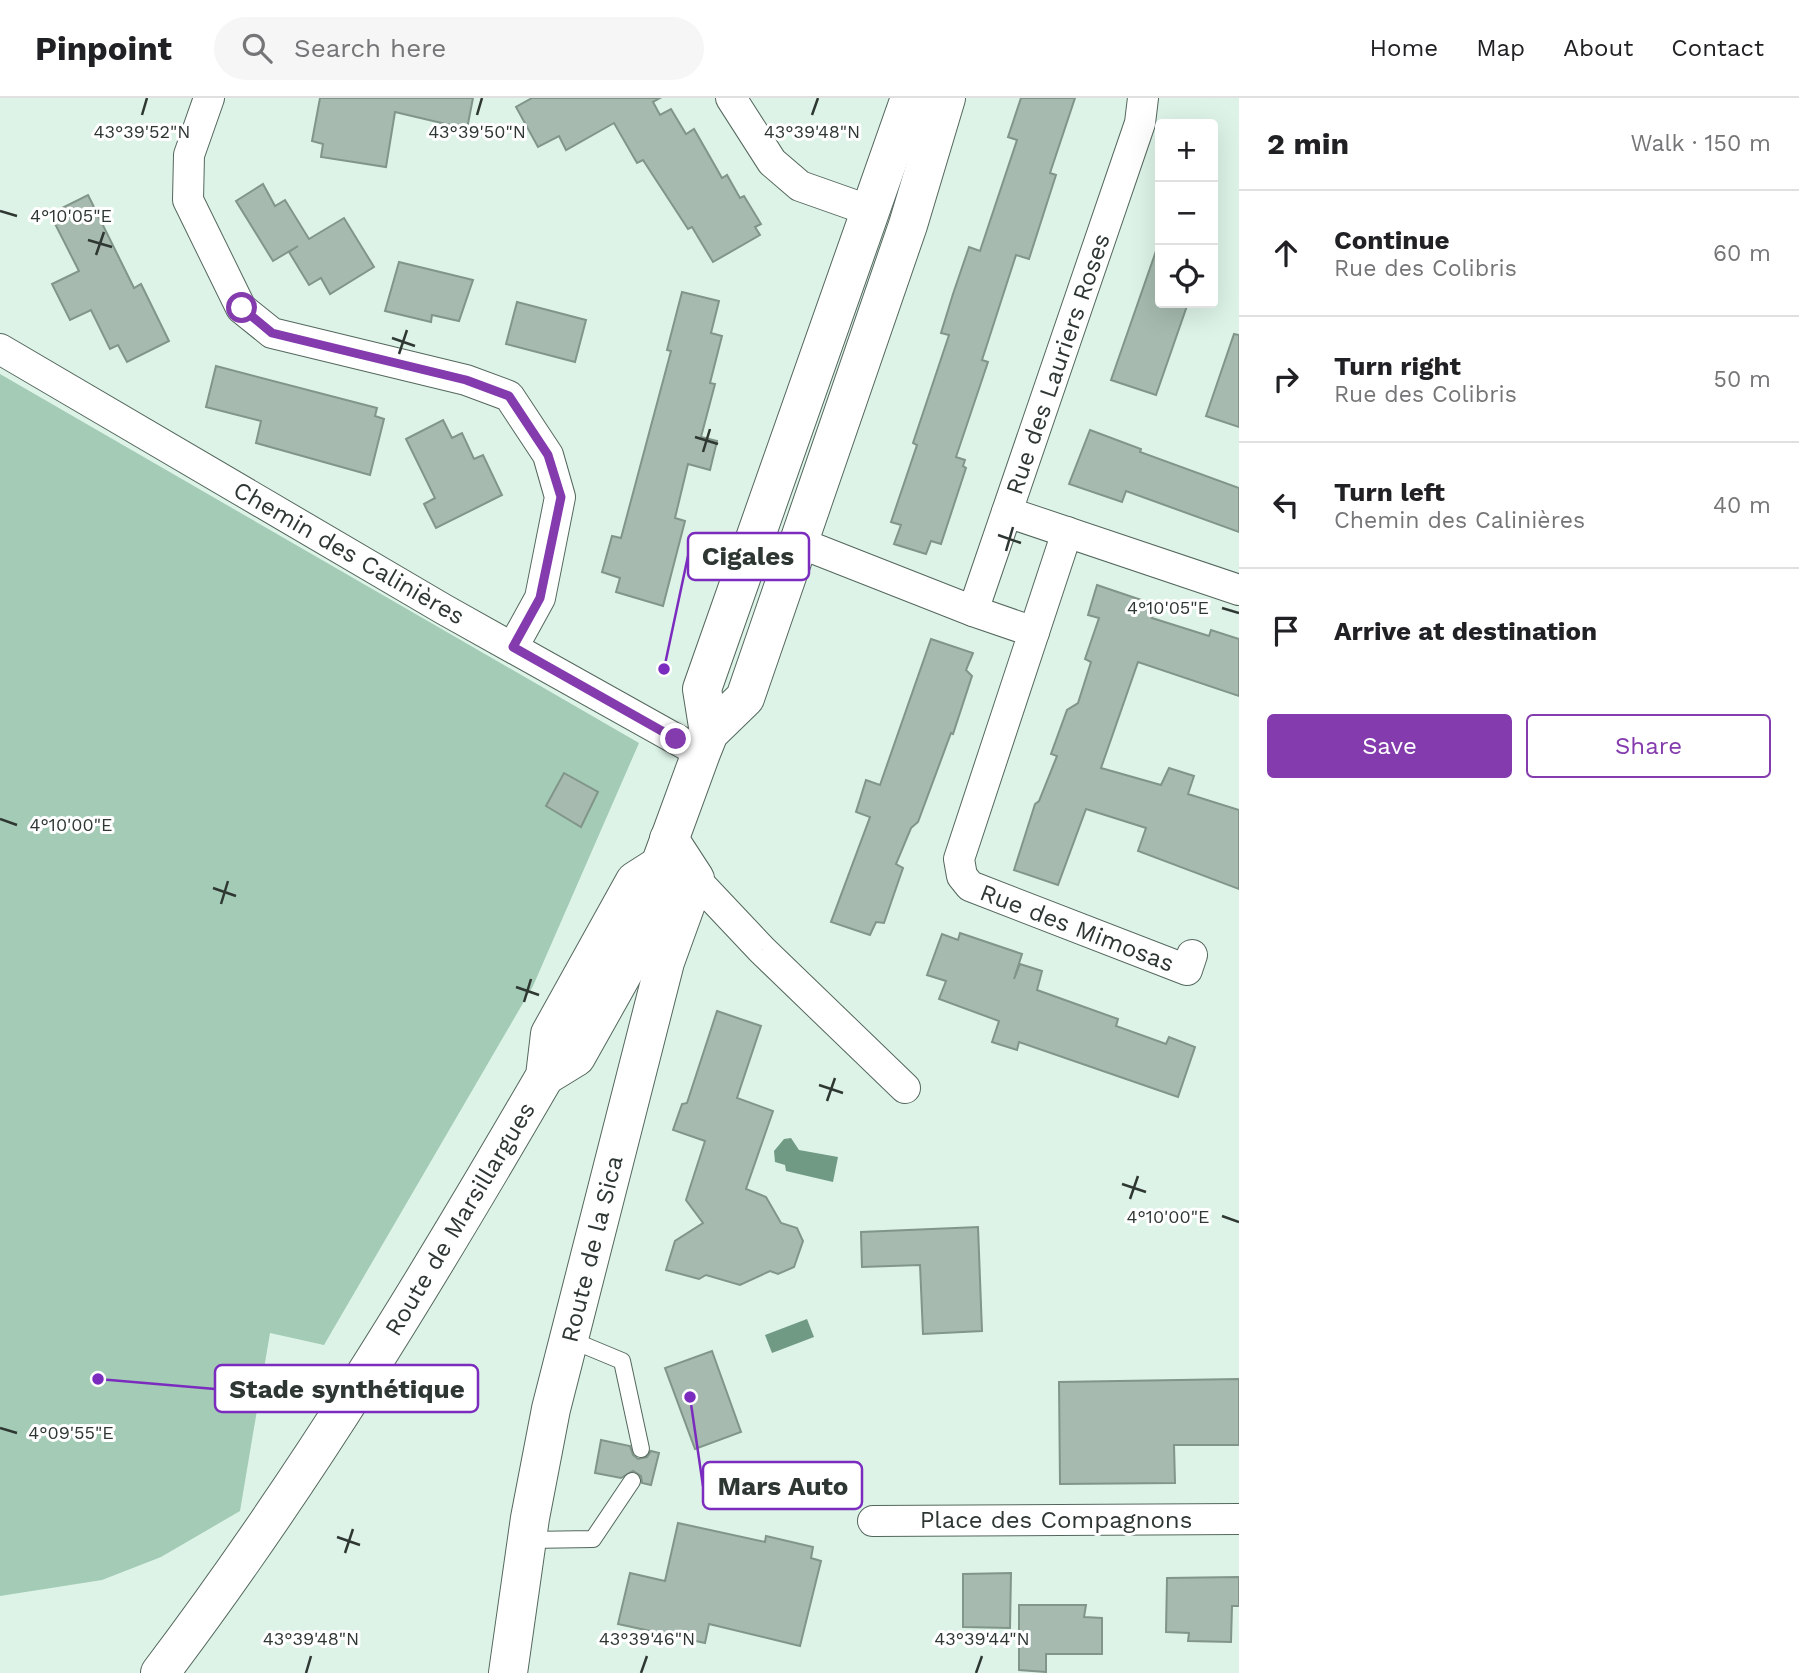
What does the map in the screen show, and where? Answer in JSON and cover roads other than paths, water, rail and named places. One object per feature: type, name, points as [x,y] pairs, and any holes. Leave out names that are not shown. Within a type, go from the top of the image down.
[{"type":"main road","points":[[705,743],[702,690],[759,520],[910,98]]},
{"type":"main road","points":[[705,743],[745,698],[908,225],[946,98]]},
{"type":"main road","points":[[868,211],[908,225]]},
{"type":"main road","points":[[759,520],[800,543]]},
{"type":"main road","name":"Route de Marsillargues","points":[[160,1673],[224,1588],[345,1409],[453,1234],[545,1076],[576,1057],[664,900],[665,852],[705,743]]},
{"type":"main road","points":[[665,852],[695,879]]},
{"type":"main road","name":"Route de la Sica","points":[[509,1673],[528,1539],[551,1409],[662,974],[695,879]]},
{"type":"street","points":[[209,98],[189,155],[188,200],[242,308],[272,333],[466,380],[509,396],[548,455],[561,497],[540,598],[513,647]]},
{"type":"street","points":[[731,98],[772,162],[800,186],[868,211]]},
{"type":"street","name":"Rue des Lauriers Roses","points":[[973,611],[1140,123],[1143,98]]},
{"type":"street","name":"Chemin des Calinières","points":[[0,349],[513,647],[705,743]]},
{"type":"street","points":[[1007,512],[1239,590]]},
{"type":"street","name":"Rue des Mimosas","points":[[1067,532],[959,859],[962,876],[970,886],[1187,970],[1192,955]]},
{"type":"street","points":[[800,543],[1034,632]]},
{"type":"street","points":[[695,879],[762,950],[905,1088]]},
{"type":"street","name":"Place des Compagnons","points":[[873,1521],[1239,1520]]},
{"type":"lane","points":[[569,1339],[622,1361],[641,1449]]},
{"type":"lane","points":[[528,1539],[593,1539],[632,1481]]},
{"type":"place","name":"Cigales","points":[[664,669]]},
{"type":"place","name":"Stade synthétique","points":[[98,1379]]},
{"type":"place","name":"Mars Auto","points":[[690,1397]]}]
